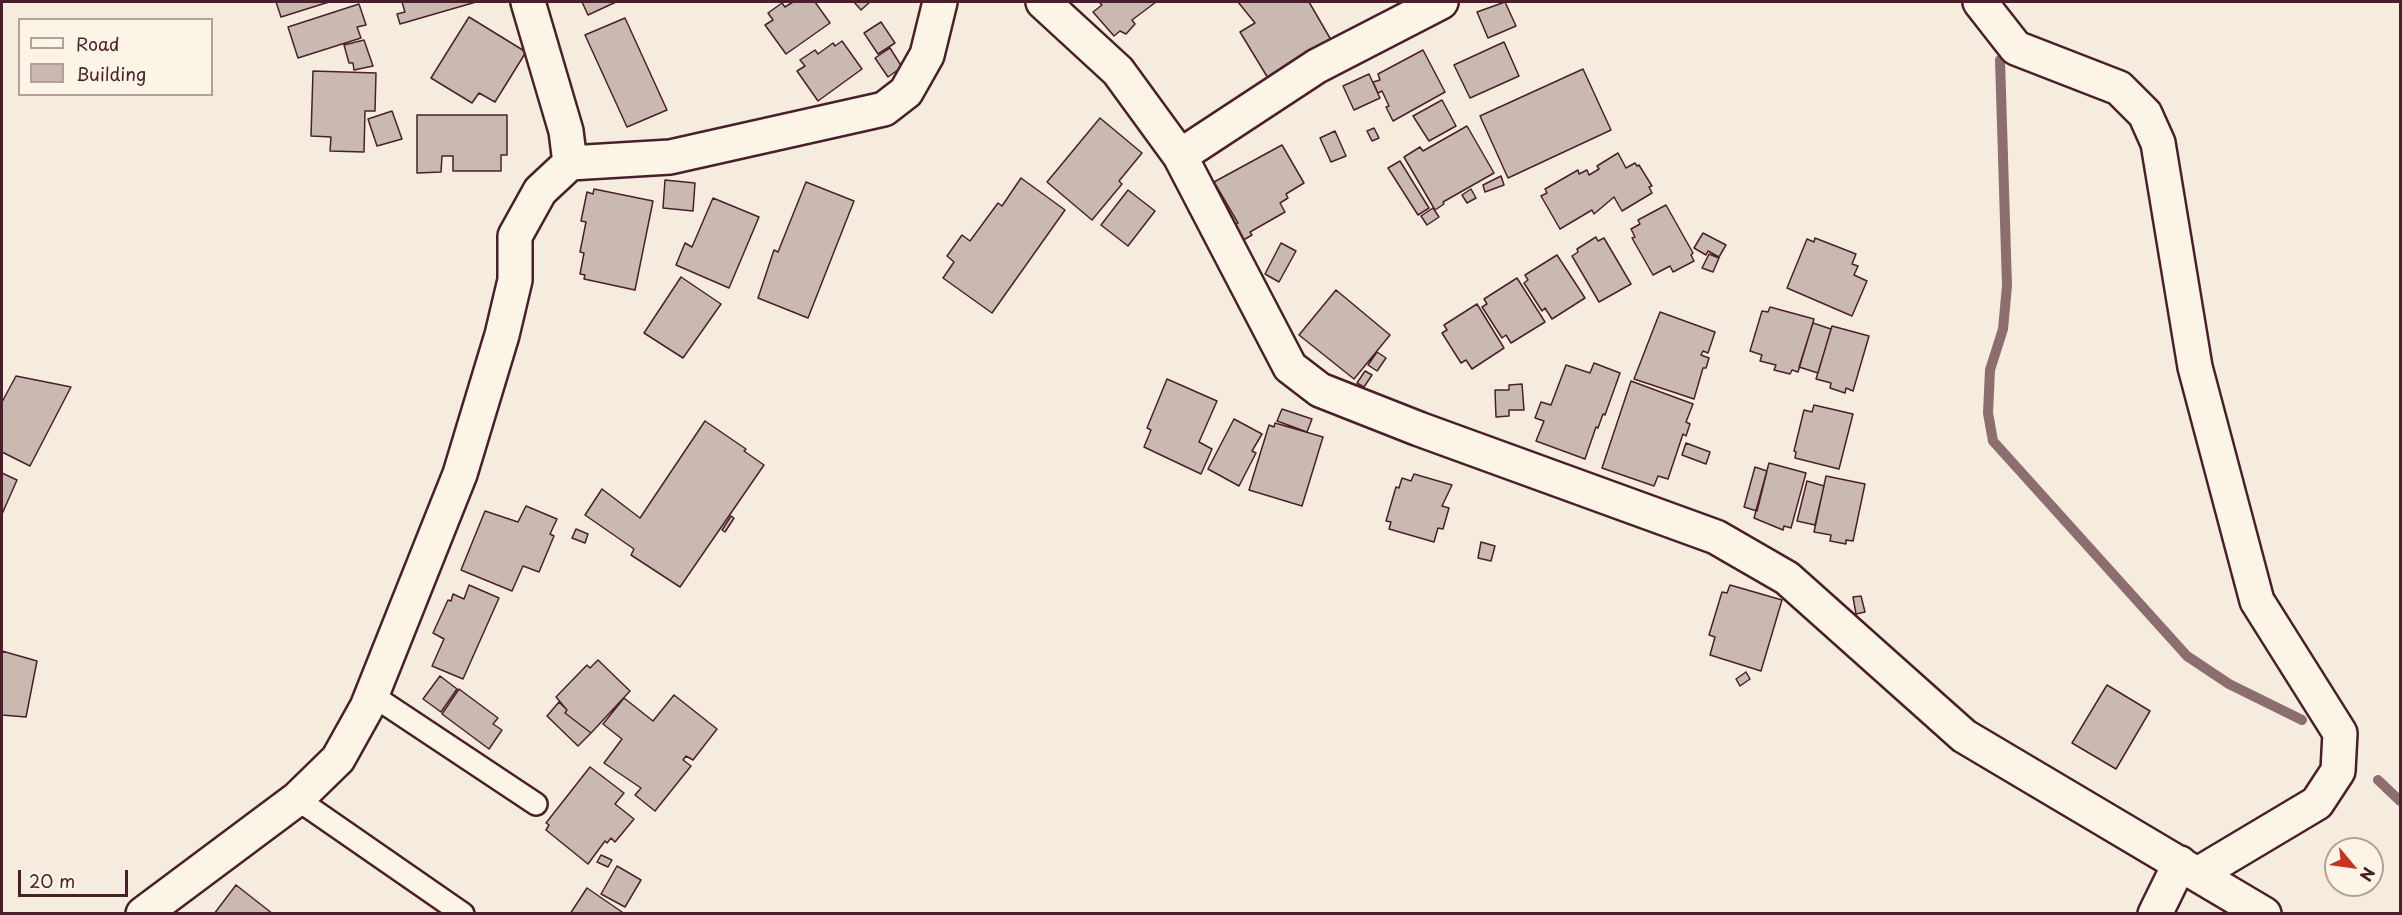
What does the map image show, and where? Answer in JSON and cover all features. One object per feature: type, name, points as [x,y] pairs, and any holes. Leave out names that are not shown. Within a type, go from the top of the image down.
[{"type":"street","points":[[528,2],[566,131],[570,163]]},
{"type":"street","points":[[143,914],[297,799],[338,759],[372,694],[460,474],[515,280],[514,236],[540,191],[570,163],[670,157],[884,109],[906,92],[927,54],[940,2]]},
{"type":"street","points":[[1043,2],[1118,71],[1180,156],[1290,367],[1320,390],[1419,429],[1716,537],[1787,578],[1964,736],[2264,914]]},
{"type":"street","points":[[1180,156],[1317,66],[1441,2]]},
{"type":"street","points":[[1980,2],[2016,48],[2119,88],[2145,114],[2158,143],[2195,367],[2257,601],[2340,733],[2338,771],[2317,803],[2189,869],[2155,914]]},
{"type":"lane","points":[[372,694],[536,804]]},
{"type":"lane","points":[[297,799],[463,914]]},
{"type":"building","points":[[276,2],[329,2],[281,17]]},
{"type":"building","points":[[402,2],[476,2],[400,24],[397,14],[405,12]]},
{"type":"building","points":[[582,2],[616,2],[588,15]]},
{"type":"building","points":[[793,2],[815,2],[830,23],[786,54],[765,25],[773,20],[768,13],[782,3],[785,7]]},
{"type":"building","points":[[854,2],[870,2],[861,10]]},
{"type":"building","points":[[1099,2],[1156,2],[1132,20],[1135,24],[1126,34],[1120,31],[1114,36],[1093,12],[1102,5]]},
{"type":"building","points":[[1238,2],[1309,2],[1334,45],[1271,83],[1240,32],[1255,23]]},
{"type":"building","points":[[1505,2],[1516,26],[1488,38],[1477,12]]},
{"type":"building","points":[[359,4],[366,25],[357,27],[361,38],[298,58],[288,27]]},
{"type":"building","points":[[469,17],[526,52],[495,102],[479,93],[472,103],[431,78]]},
{"type":"building","points":[[625,18],[667,110],[627,127],[585,35]]},
{"type":"building","points":[[881,22],[895,43],[878,54],[864,33]]},
{"type":"building","points":[[364,40],[373,66],[354,70],[353,63],[349,63],[344,45]]},
{"type":"building","points":[[842,41],[862,69],[818,101],[797,71],[805,66],[800,60],[815,50],[818,54],[833,43],[835,46]]},
{"type":"building","points":[[1504,42],[1519,76],[1470,98],[1454,65]]},
{"type":"building","points":[[890,48],[902,67],[888,77],[875,58]]},
{"type":"building","points":[[1423,50],[1445,92],[1393,121],[1382,91],[1378,93],[1373,82],[1380,80],[1378,74]]},
{"type":"building","points":[[1583,69],[1611,130],[1508,178],[1480,116]]},
{"type":"building","points":[[313,71],[376,73],[375,111],[365,111],[364,152],[330,151],[331,137],[311,136]]},
{"type":"building","points":[[1369,74],[1380,98],[1354,110],[1343,86]]},
{"type":"building","points":[[1442,100],[1456,126],[1429,141],[1413,116]]},
{"type":"building","points":[[392,111],[402,139],[377,146],[368,119]]},
{"type":"building","points":[[417,115],[507,115],[507,155],[501,155],[501,171],[453,171],[453,156],[442,156],[441,172],[417,173]]},
{"type":"building","points":[[1100,118],[1142,153],[1119,181],[1122,184],[1092,220],[1047,182]]},
{"type":"building","points":[[1467,126],[1494,173],[1443,202],[1444,204],[1435,210],[1404,157],[1420,147],[1423,151]]},
{"type":"building","points":[[1374,128],[1379,138],[1372,141],[1367,131]]},
{"type":"building","points":[[1335,131],[1346,156],[1331,162],[1320,138]]},
{"type":"building","points":[[1282,145],[1304,183],[1286,194],[1288,198],[1280,203],[1285,212],[1250,232],[1252,235],[1240,242],[1232,226],[1238,223],[1214,182]]},
{"type":"building","points":[[1618,153],[1626,168],[1635,163],[1639,165],[1652,186],[1649,187],[1652,193],[1622,211],[1614,197],[1594,214],[1592,210],[1560,229],[1541,196],[1547,193],[1545,189],[1578,170],[1579,174],[1587,170],[1589,175],[1599,169],[1597,166]]},
{"type":"building","points":[[1400,161],[1429,208],[1418,215],[1388,168]]},
{"type":"building","points":[[1501,176],[1504,185],[1485,192],[1483,185]]},
{"type":"building","points":[[1021,178],[1065,210],[992,313],[943,278],[954,262],[947,256],[962,235],[970,241],[998,203],[1002,206]]},
{"type":"building","points":[[665,180],[695,183],[693,211],[663,208]]},
{"type":"building","points":[[806,182],[854,201],[808,318],[758,298],[774,250],[778,252]]},
{"type":"building","points":[[594,189],[653,201],[635,290],[584,279],[585,275],[580,274],[584,253],[580,252],[586,222],[581,221],[587,192],[593,194]]},
{"type":"building","points":[[1471,189],[1476,198],[1467,203],[1462,195]]},
{"type":"building","points":[[1128,190],[1155,211],[1128,246],[1101,225]]},
{"type":"building","points":[[713,198],[759,217],[729,288],[676,265],[685,243],[692,247]]},
{"type":"building","points":[[1666,205],[1693,253],[1691,255],[1694,261],[1673,272],[1670,266],[1653,275],[1632,238],[1635,237],[1631,229],[1640,224],[1638,220]]},
{"type":"building","points":[[1433,208],[1439,217],[1427,225],[1421,216]]},
{"type":"building","points":[[1703,233],[1726,245],[1719,257],[1708,251],[1706,255],[1694,248]]},
{"type":"building","points":[[1596,237],[1598,241],[1604,238],[1631,284],[1599,302],[1572,256],[1578,252],[1577,249]]},
{"type":"building","points":[[1815,238],[1856,254],[1852,264],[1858,266],[1854,275],[1867,281],[1852,316],[1787,288],[1807,239],[1814,242]]},
{"type":"building","points":[[1281,243],[1296,251],[1279,282],[1265,274]]},
{"type":"building","points":[[1709,254],[1719,258],[1713,272],[1702,268]]},
{"type":"building","points":[[1557,255],[1585,298],[1552,319],[1545,308],[1542,311],[1524,283],[1528,280],[1525,275]]},
{"type":"building","points":[[681,277],[721,304],[683,358],[644,333]]},
{"type":"building","points":[[1517,278],[1545,322],[1511,343],[1506,335],[1502,338],[1482,307],[1487,304],[1484,299]]},
{"type":"building","points":[[1336,290],[1390,335],[1354,379],[1299,335]]},
{"type":"building","points":[[1477,304],[1504,348],[1472,369],[1466,360],[1461,363],[1442,333],[1447,330],[1444,325]]},
{"type":"building","points":[[1770,307],[1814,319],[1798,372],[1792,370],[1790,374],[1774,370],[1776,365],[1760,361],[1762,355],[1750,351],[1762,311],[1768,312]]},
{"type":"building","points":[[1660,312],[1715,332],[1708,353],[1703,351],[1701,355],[1709,358],[1706,368],[1703,368],[1694,399],[1634,379]]},
{"type":"building","points":[[1813,323],[1831,329],[1818,373],[1799,367]]},
{"type":"building","points":[[1832,326],[1869,336],[1853,391],[1846,388],[1845,393],[1830,388],[1831,383],[1816,379]]},
{"type":"building","points":[[1377,352],[1386,358],[1377,371],[1368,365]]},
{"type":"building","points":[[1594,363],[1620,373],[1605,415],[1603,414],[1598,428],[1596,427],[1585,459],[1536,441],[1544,421],[1535,418],[1541,402],[1551,405],[1566,365],[1590,373]]},
{"type":"building","points":[[1365,371],[1372,375],[1364,387],[1357,383]]},
{"type":"building","points":[[16,376],[71,387],[30,466],[2,452],[2,402]]},
{"type":"building","points":[[1167,379],[1217,401],[1199,442],[1212,449],[1201,474],[1144,447],[1151,430],[1147,428]]},
{"type":"building","points":[[1631,381],[1693,404],[1686,422],[1690,424],[1686,436],[1683,434],[1668,479],[1658,476],[1654,486],[1602,468]]},
{"type":"building","points":[[1522,384],[1524,410],[1509,410],[1509,416],[1496,417],[1495,390],[1509,390],[1509,385]]},
{"type":"building","points":[[1814,405],[1853,414],[1839,469],[1795,458],[1796,452],[1794,451],[1804,410],[1812,412]]},
{"type":"building","points":[[1282,409],[1312,419],[1307,432],[1277,421]]},
{"type":"building","points":[[1234,419],[1262,434],[1252,451],[1256,453],[1239,486],[1208,469]]},
{"type":"building","points":[[705,421],[746,449],[744,451],[764,465],[680,587],[631,555],[634,549],[585,515],[602,489],[640,518]]},
{"type":"building","points":[[1275,423],[1323,437],[1302,506],[1249,490],[1269,425],[1274,427]]},
{"type":"building","points":[[1686,443],[1710,452],[1706,464],[1682,455]]},
{"type":"building","points":[[1769,463],[1806,473],[1791,528],[1784,526],[1783,530],[1754,518]]},
{"type":"building","points":[[1755,467],[1767,471],[1757,511],[1744,507]]},
{"type":"building","points":[[2,473],[17,480],[2,514]]},
{"type":"building","points":[[1414,474],[1452,485],[1442,506],[1449,508],[1443,529],[1438,528],[1434,542],[1389,529],[1391,522],[1386,521],[1396,487],[1399,488],[1402,478],[1411,481]]},
{"type":"building","points":[[1826,476],[1865,484],[1853,541],[1846,540],[1846,544],[1830,541],[1831,535],[1814,532]]},
{"type":"building","points":[[1807,481],[1824,486],[1815,525],[1797,521]]},
{"type":"building","points":[[526,506],[557,519],[550,534],[554,536],[539,572],[523,566],[512,591],[461,570],[485,511],[518,522]]},
{"type":"building","points":[[731,516],[734,518],[725,532],[722,530]]},
{"type":"building","points":[[576,529],[588,534],[585,543],[572,538]]},
{"type":"building","points":[[1481,542],[1495,546],[1491,561],[1478,558]]},
{"type":"building","points":[[469,585],[499,598],[463,679],[432,666],[444,639],[433,633],[448,600],[451,601],[453,594],[464,599]]},
{"type":"building","points":[[1730,585],[1782,600],[1761,671],[1710,655],[1715,637],[1709,635],[1722,592],[1727,593]]},
{"type":"building","points":[[1861,596],[1865,612],[1856,614],[1853,597]]},
{"type":"building","points":[[2,651],[37,661],[26,717],[2,715]]},
{"type":"building","points":[[598,660],[630,691],[591,733],[565,713],[567,710],[556,697],[587,665],[590,668]]},
{"type":"building","points":[[1746,672],[1750,679],[1740,686],[1736,679]]},
{"type":"building","points":[[440,676],[457,689],[441,712],[423,699]]},
{"type":"building","points":[[2107,685],[2150,711],[2116,769],[2072,743]]},
{"type":"building","points":[[459,689],[498,718],[493,724],[502,730],[489,749],[442,714]]},
{"type":"building","points":[[674,695],[717,729],[693,760],[686,756],[683,760],[691,766],[655,811],[635,795],[641,788],[604,763],[622,739],[603,724],[624,698],[653,721]]},
{"type":"building","points":[[559,702],[567,710],[565,713],[591,733],[578,746],[547,716]]},
{"type":"building","points":[[590,767],[624,793],[615,804],[634,819],[615,842],[611,838],[607,843],[605,841],[588,864],[546,830],[549,825],[546,823]]},
{"type":"building","points":[[601,855],[612,860],[608,867],[597,862]]},
{"type":"building","points":[[617,866],[641,880],[625,907],[601,894]]},
{"type":"building","points":[[236,885],[273,914],[214,914]]},
{"type":"building","points":[[587,888],[622,912],[621,914],[570,914]]},
{"type":"waterway","points":[[2000,60],[2007,286],[2003,329],[1990,370],[1988,413],[1993,441],[2187,656],[2229,684],[2302,720]]},
{"type":"waterway","points":[[2378,780],[2400,801]]}]
